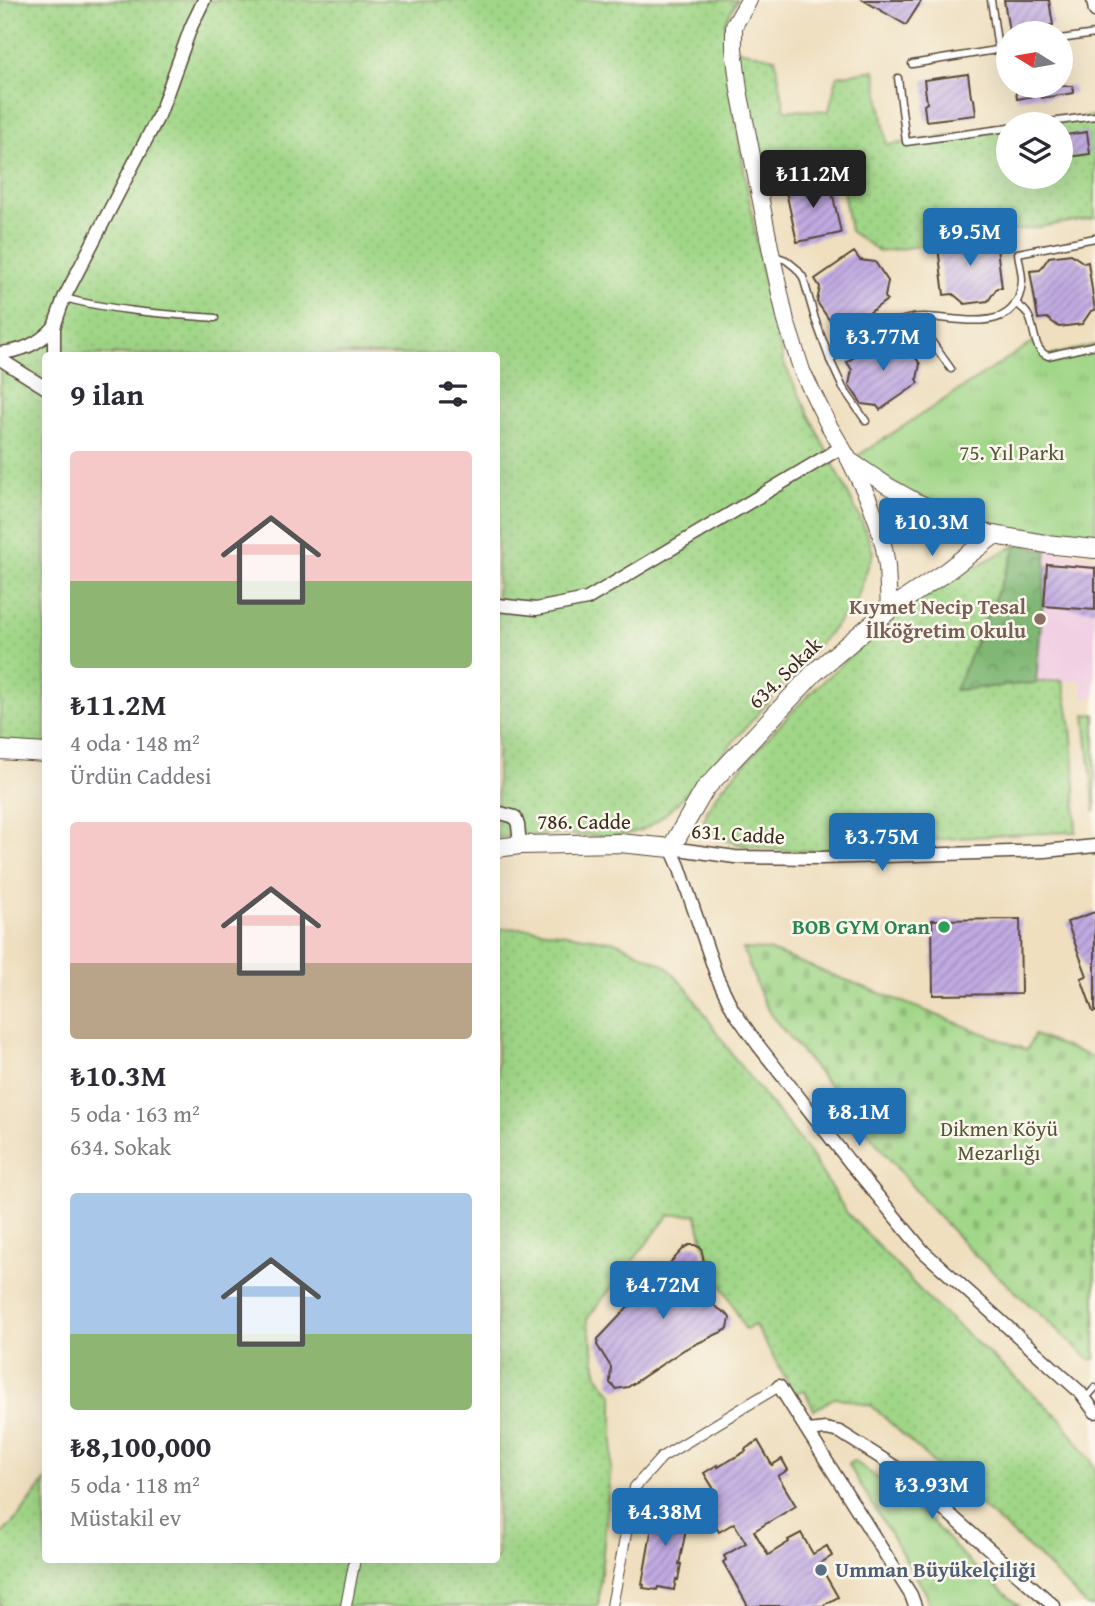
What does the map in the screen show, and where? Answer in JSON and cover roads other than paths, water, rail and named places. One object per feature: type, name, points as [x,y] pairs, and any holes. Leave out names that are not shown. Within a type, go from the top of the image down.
[{"type":"main road","points":[[994,535],[1095,549]]},
{"type":"main road","name":"634. Sokak","points":[[671,848],[705,789],[815,672],[889,610],[994,535]]},
{"type":"main road","points":[[0,750],[42,753]]},
{"type":"main road","name":"786. Cadde","points":[[500,848],[619,843],[671,848]]},
{"type":"street","points":[[54,352],[54,327],[64,298],[160,113],[191,27],[204,0]]},
{"type":"street","points":[[749,0],[734,26],[734,49],[739,90],[786,321],[802,371],[869,500],[881,536],[887,566],[889,610]]},
{"type":"street","points":[[1093,0],[1095,11]]},
{"type":"street","points":[[0,353],[22,350],[33,345],[54,327]]},
{"type":"street","points":[[0,359],[42,385]]},
{"type":"street","points":[[846,454],[888,486],[915,501],[994,535]]},
{"type":"street","points":[[500,606],[536,609],[587,599],[846,454]]},
{"type":"street","points":[[500,813],[515,817],[520,845]]},
{"type":"street","name":"631. Cadde","points":[[671,848],[735,857],[797,858],[1045,851],[1095,846]]},
{"type":"street","points":[[671,848],[733,1010],[758,1045],[924,1252],[1080,1392],[1095,1412]]},
{"type":"street","points":[[612,1606],[635,1487],[662,1457],[779,1386],[911,1595],[915,1606]]},
{"type":"street","points":[[808,1431],[826,1429],[840,1432],[897,1468],[1054,1606]]},
{"type":"street","points":[[346,1606],[354,1563]]},
{"type":"lane","points":[[991,0],[996,35]]},
{"type":"lane","points":[[1073,37],[1095,34]]},
{"type":"lane","points":[[912,64],[996,49]]},
{"type":"lane","points":[[898,78],[906,142],[996,130]]},
{"type":"lane","points":[[1073,119],[1095,116]]},
{"type":"lane","points":[[830,360],[881,327],[897,321],[922,317],[991,320],[1010,310],[1018,297],[1022,280],[1018,253],[1095,238]]},
{"type":"lane","points":[[771,255],[786,260],[803,277],[830,360],[843,388],[866,421]]},
{"type":"lane","points":[[64,298],[154,314],[215,318]]},
{"type":"lane","points":[[1015,303],[1030,317],[1037,346],[1042,354],[1048,356],[1095,345]]},
{"type":"lane","points":[[915,318],[951,369]]},
{"type":"lane","points":[[1085,1398],[1095,1388]]},
{"type":"place","name":"Kıymet Necip Tesal İlköğretim Okulu","points":[[1040,619]]},
{"type":"place","name":"BOB GYM Oran","points":[[944,927]]},
{"type":"place","name":"Umman Büyükelçiliği","points":[[821,1570]]},
{"type":"park label","name":"75. Yıl Parkı","points":[[1012,453]]},
{"type":"park label","name":"Dikmen Köyü Mezarlığı","points":[[999,1141]]}]
